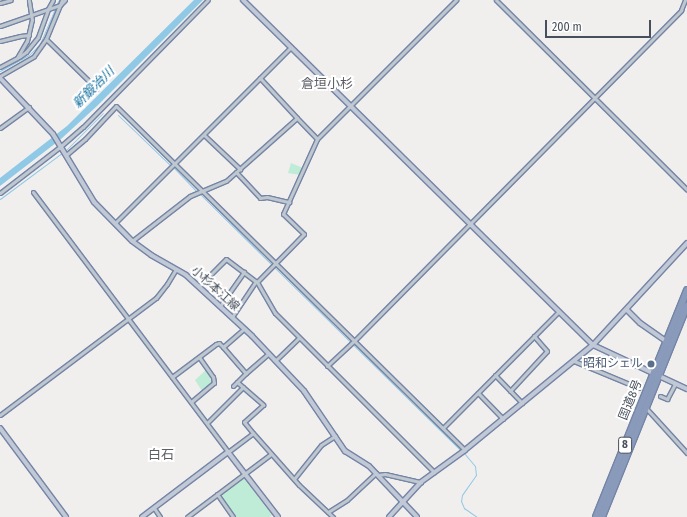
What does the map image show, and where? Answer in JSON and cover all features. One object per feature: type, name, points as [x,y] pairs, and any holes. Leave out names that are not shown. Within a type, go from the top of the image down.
[{"type":"highway","name":"国道8号","points":[[602,517],[646,408],[667,342],[687,292]]},
{"type":"highway","name":"国道8号","points":[[596,517],[656,374],[687,306]]},
{"type":"street","points":[[0,3],[11,0]]},
{"type":"street","points":[[17,58],[29,35],[32,20],[29,0]]},
{"type":"street","points":[[0,67],[26,52],[38,37],[48,9],[53,0]]},
{"type":"street","points":[[0,77],[34,56],[46,39],[60,5],[64,0]]},
{"type":"street","points":[[0,193],[83,127],[208,0]]},
{"type":"street","points":[[243,0],[593,346],[687,389]]},
{"type":"street","points":[[232,317],[257,282],[304,234],[283,214],[317,139],[456,0]]},
{"type":"street","points":[[496,0],[687,190]]},
{"type":"street","points":[[326,366],[355,340],[681,10],[685,0]]},
{"type":"street","points":[[0,26],[60,5]]},
{"type":"street","points":[[0,41],[29,35]]},
{"type":"street","points":[[46,39],[97,89]]},
{"type":"street","points":[[115,224],[290,47]]},
{"type":"street","name":"小杉本江線","points":[[0,77],[29,106],[53,134],[81,184],[94,202],[132,241],[151,255],[176,269],[199,286],[269,353],[304,391],[348,454],[369,466],[417,517]]},
{"type":"street","points":[[260,78],[317,139]]},
{"type":"street","points":[[0,128],[29,106]]},
{"type":"street","points":[[66,155],[85,139],[116,106],[466,450]]},
{"type":"street","points":[[132,241],[190,196],[226,181],[297,118]]},
{"type":"street","points":[[204,135],[240,169]]},
{"type":"street","points":[[236,172],[260,198],[267,197],[289,202]]},
{"type":"street","points":[[33,192],[228,452],[246,472],[276,516]]},
{"type":"street","points":[[388,517],[403,503],[421,482],[466,450],[593,346],[687,243]]},
{"type":"street","points":[[199,286],[226,259],[257,282],[275,313],[326,366],[434,472]]},
{"type":"street","points":[[0,415],[156,298],[176,269]]},
{"type":"street","points":[[220,306],[244,272]]},
{"type":"street","points":[[627,310],[640,323],[667,342]]},
{"type":"street","points":[[443,428],[558,312]]},
{"type":"street","points":[[223,347],[244,329]]},
{"type":"street","points":[[510,390],[547,351],[534,336]]},
{"type":"street","points":[[276,360],[299,338]]},
{"type":"street","points":[[172,377],[218,343],[246,373]]},
{"type":"street","points":[[233,386],[269,353]]},
{"type":"street","points":[[191,402],[214,383],[213,377],[199,357]]},
{"type":"street","points":[[574,361],[639,388]]},
{"type":"street","points":[[495,375],[522,403]]},
{"type":"street","points":[[237,382],[263,405],[244,422],[294,479],[333,517]]},
{"type":"street","points":[[660,396],[667,398],[675,384]]},
{"type":"street","points":[[207,423],[243,387]]},
{"type":"street","points":[[478,393],[503,419]]},
{"type":"street","points":[[646,408],[687,453]]},
{"type":"street","points":[[0,428],[66,517]]},
{"type":"street","points":[[142,517],[253,433]]},
{"type":"street","points":[[294,479],[321,445],[334,436]]},
{"type":"street","points":[[187,517],[272,454]]},
{"type":"street","points":[[328,512],[347,500],[377,474],[385,474],[421,482]]},
{"type":"street","points":[[217,494],[232,516]]},
{"type":"street","points":[[154,508],[160,517]]},
{"type":"green space","points":[[291,163],[303,168],[300,175],[288,173]]},
{"type":"green space","points":[[206,370],[212,377],[210,379],[213,382],[202,391],[195,380]]},
{"type":"green space","points":[[243,477],[272,515],[270,517],[236,517],[221,496],[221,494]]},
{"type":"water","points":[[194,0],[203,0],[97,106],[61,139],[0,186],[0,178],[67,126]]},
{"type":"waterway","points":[[56,5],[59,0]]},
{"type":"waterway","points":[[0,71],[29,55],[40,44],[55,8]]},
{"type":"waterway","points":[[66,150],[103,113]]},
{"type":"waterway","points":[[118,115],[170,165]]},
{"type":"waterway","points":[[0,199],[63,152]]},
{"type":"waterway","points":[[173,167],[197,192]]},
{"type":"waterway","points":[[200,194],[272,265]]},
{"type":"waterway","points":[[274,267],[461,451]]},
{"type":"waterway","points":[[464,453],[475,466],[476,475],[462,495],[461,501],[464,508],[477,517]]},
{"type":"place","name":"昭和シェル","points":[[651,364]]},
{"type":"district","name":"倉垣小杉","points":[[327,84]]},
{"type":"district","name":"白石","points":[[161,455]]},
{"type":"water label","name":"新鍛冶川","points":[[94,88]]}]
